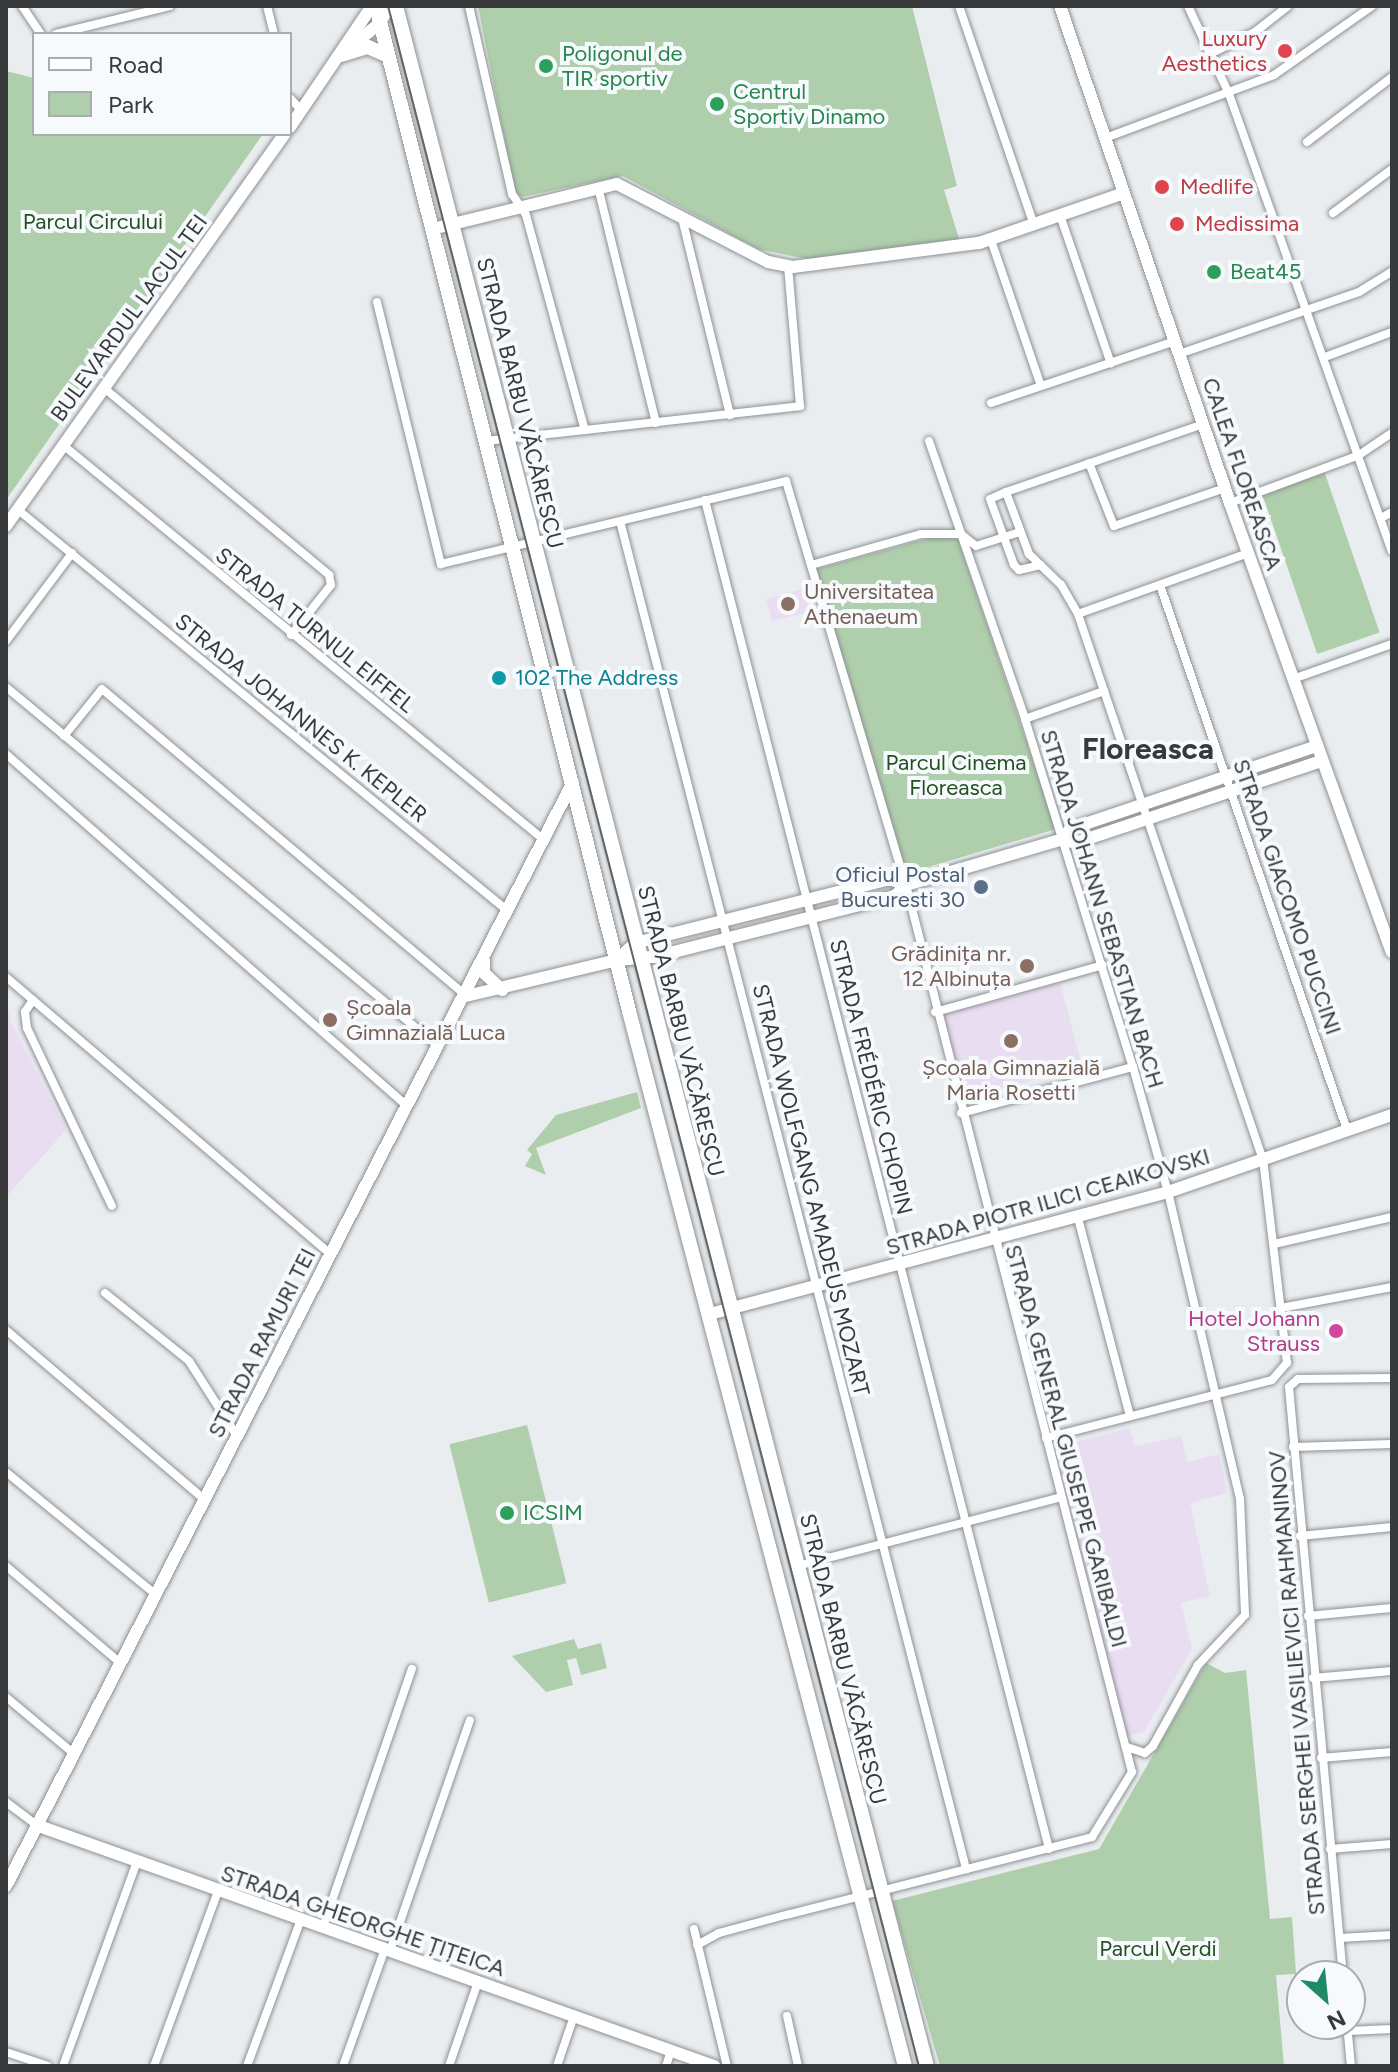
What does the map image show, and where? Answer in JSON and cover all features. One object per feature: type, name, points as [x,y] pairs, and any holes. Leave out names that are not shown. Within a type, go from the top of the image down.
[{"type":"main road","name":"STRADA BARBU VĂCĂRESCU","points":[[374,6],[617,960],[905,2066]]},
{"type":"main road","name":"STRADA BARBU VĂCĂRESCU","points":[[396,6],[879,1891],[927,2066]]},
{"type":"main road","points":[[341,55],[368,47],[388,56]]},
{"type":"street","points":[[22,6],[40,32]]},
{"type":"street","points":[[64,32],[170,6]]},
{"type":"street","points":[[267,6],[274,32]]},
{"type":"street","points":[[292,124],[374,6]]},
{"type":"street","points":[[341,55],[380,23],[389,6]]},
{"type":"street","points":[[469,6],[512,194],[523,206],[585,430]]},
{"type":"street","points":[[959,6],[1034,225]]},
{"type":"street","name":"CALEA FLOREASCA","points":[[1060,6],[1230,503],[1392,952]]},
{"type":"street","points":[[1188,6],[1229,94],[1392,551]]},
{"type":"street","points":[[1212,53],[1255,32],[1288,6]]},
{"type":"street","points":[[1105,138],[1229,94],[1305,56],[1372,6]]},
{"type":"street","points":[[1307,142],[1392,77]]},
{"type":"street","points":[[292,100],[302,111]]},
{"type":"street","name":"BULEVARDUL LACUL TEI","points":[[6,526],[284,136]]},
{"type":"street","points":[[1333,213],[1392,169]]},
{"type":"street","points":[[432,229],[598,187],[625,185],[768,262],[788,267],[991,240],[1124,193]]},
{"type":"street","points":[[598,187],[656,423]]},
{"type":"street","points":[[681,213],[730,415]]},
{"type":"street","points":[[1060,215],[1111,364]]},
{"type":"street","points":[[991,240],[1041,386]]},
{"type":"street","points":[[485,441],[800,406],[788,267]]},
{"type":"street","points":[[991,403],[1111,364],[1246,331],[1359,292],[1392,271]]},
{"type":"street","points":[[377,302],[441,564],[705,500]]},
{"type":"street","points":[[1325,357],[1392,332]]},
{"type":"street","points":[[104,388],[329,575],[328,590],[291,635]]},
{"type":"street","points":[[1040,565],[1019,570],[1003,538],[990,499],[1203,424]]},
{"type":"street","points":[[1230,503],[1359,455],[1392,433]]},
{"type":"street","name":"STRADA JOHANN SEBASTIAN BACH","points":[[929,441],[1025,719],[1133,1067],[1168,1192],[1241,1506],[1245,1615],[1198,1665],[1153,1746],[1145,1753],[1126,1747]]},
{"type":"street","name":"STRADA TURNUL EIFFEL","points":[[63,445],[544,840]]},
{"type":"street","points":[[1089,463],[1114,526],[1225,488]]},
{"type":"street","name":"STRADA GENERAL GIUSEPPE GARIBALDI","points":[[705,500],[786,481],[906,885],[935,1012],[1126,1747],[1132,1772],[1096,1835],[1049,1849]]},
{"type":"street","points":[[1006,492],[1020,532],[1040,565],[1061,585],[1078,614],[1263,1160],[1287,1363],[1272,1380],[1046,1438]]},
{"type":"street","name":"STRADA FRÉDÉRIC CHOPIN","points":[[705,500],[1049,1849]]},
{"type":"street","name":"STRADA JOHANNES K. KEPLER","points":[[17,509],[508,911]]},
{"type":"street","points":[[1381,518],[1392,512]]},
{"type":"street","name":"STRADA WOLFGANG AMADEUS MOZART","points":[[620,521],[966,1869]]},
{"type":"street","points":[[811,565],[903,538],[961,534],[976,546],[1020,532]]},
{"type":"street","points":[[6,641],[72,553]]},
{"type":"street","points":[[1078,614],[1248,553]]},
{"type":"street","name":"STRADA GIACOMO PUCCINI","points":[[1160,585],[1347,1130]]},
{"type":"street","points":[[1293,679],[1392,644]]},
{"type":"street","points":[[6,687],[438,1046]]},
{"type":"street","points":[[64,736],[102,689],[466,996],[502,990],[617,960],[640,960],[895,896],[906,885],[1063,839],[1075,843],[1322,761]]},
{"type":"street","points":[[1025,719],[1104,691]]},
{"type":"street","points":[[1063,839],[1070,829],[1317,746]]},
{"type":"street","points":[[6,754],[407,1106]]},
{"type":"street","name":"STRADA RAMURI TEI","points":[[6,1886],[119,1662],[466,996],[573,782]]},
{"type":"street","points":[[555,820],[570,809],[580,811]]},
{"type":"street","points":[[617,960],[635,943],[890,879],[906,885]]},
{"type":"street","points":[[484,957],[484,973],[502,990]]},
{"type":"street","points":[[935,1012],[1103,965]]},
{"type":"street","points":[[6,977],[330,1254]]},
{"type":"street","points":[[33,1000],[25,1012],[27,1028],[112,1206]]},
{"type":"street","points":[[961,1113],[1133,1067]]},
{"type":"street","name":"STRADA PIOTR ILICI CEAIKOVSKI","points":[[710,1314],[994,1241],[1168,1192],[1392,1115]]},
{"type":"street","points":[[1274,1244],[1392,1217]]},
{"type":"street","points":[[1078,1218],[1130,1416]]},
{"type":"street","points":[[1281,1308],[1392,1287]]},
{"type":"street","points":[[105,1293],[189,1361],[237,1436]]},
{"type":"street","points":[[6,1330],[204,1499]]},
{"type":"street","name":"STRADA SERGHEI VASILIEVICI RAHMANINOV","points":[[1342,1960],[1313,1678],[1289,1387],[1298,1379],[1392,1378]]},
{"type":"street","points":[[1293,1447],[1392,1444]]},
{"type":"street","points":[[6,1472],[155,1594]]},
{"type":"street","points":[[797,1566],[1061,1497]]},
{"type":"street","points":[[1300,1536],[1392,1527]]},
{"type":"street","points":[[6,1566],[119,1662]]},
{"type":"street","points":[[1308,1616],[1392,1608]]},
{"type":"street","points":[[323,1927],[412,1669]]},
{"type":"street","points":[[1313,1678],[1392,1671]]},
{"type":"street","points":[[6,1697],[73,1753]]},
{"type":"street","points":[[343,2066],[470,1720]]},
{"type":"street","points":[[1321,1758],[1392,1752]]},
{"type":"street","name":"STRADA GHEORGHE ȚIȚEICA","points":[[6,1802],[36,1825],[714,2066]]},
{"type":"street","points":[[1330,1849],[1392,1844]]},
{"type":"street","points":[[697,1945],[719,1933],[1049,1849]]},
{"type":"street","points":[[63,2066],[137,1862]]},
{"type":"street","points":[[154,2066],[218,1891]]},
{"type":"street","points":[[247,2066],[301,1919]]},
{"type":"street","points":[[694,1929],[727,2066]]},
{"type":"street","points":[[1340,1938],[1392,1935]]},
{"type":"street","points":[[449,2066],[478,1982]]},
{"type":"street","points":[[557,2066],[574,2016]]},
{"type":"street","points":[[787,2016],[798,2066]]},
{"type":"street","points":[[1366,2028],[1392,2029]]},
{"type":"street","points":[[1349,2040],[1351,2066]]},
{"type":"street","points":[[666,2066],[671,2051]]},
{"type":"street","points":[[6,2052],[48,2066]]},
{"type":"shaded area","name":"Universitatea Athenaeum","points":[[804,589],[810,611],[772,621],[766,599]]},
{"type":"shaded area","name":"Școala Gimnazială Maria Rosetti","points":[[1060,983],[1083,1067],[964,1099],[941,1015]]},
{"type":"shaded area","points":[[6,999],[11,1022],[66,1130],[6,1197]]},
{"type":"shaded area","points":[[1130,1428],[1135,1446],[1181,1436],[1187,1462],[1219,1454],[1227,1493],[1190,1503],[1210,1596],[1181,1603],[1192,1649],[1144,1732],[1124,1737],[1048,1449]]},
{"type":"green space","name":"Centrul Sportiv Dinamo","points":[[478,6],[912,6],[957,186],[944,190],[960,242],[807,259],[758,249],[623,176],[521,197],[515,192]]},
{"type":"green space","name":"Parcul Circului","points":[[6,71],[32,78],[32,136],[262,136],[6,500]]},
{"type":"green space","points":[[1323,468],[1380,633],[1317,654],[1261,489]]},
{"type":"green space","name":"Parcul Cinema Floreasca","points":[[933,537],[958,539],[1056,829],[905,874],[817,569]]},
{"type":"green space","points":[[637,1092],[641,1108],[536,1148],[546,1175],[525,1166],[532,1154],[527,1150],[556,1115]]},
{"type":"green space","name":"ICSIM","points":[[527,1425],[566,1583],[489,1603],[449,1444]]},
{"type":"green space","points":[[574,1639],[578,1649],[601,1643],[607,1668],[581,1675],[576,1658],[567,1660],[573,1685],[546,1692],[512,1656]]},
{"type":"green space","name":"Parcul Verdi","points":[[1206,1663],[1225,1673],[1246,1670],[1270,1919],[1292,1917],[1295,1960],[1286,1960],[1286,1974],[1276,1975],[1284,2066],[940,2066],[892,1901],[1099,1849]]},
{"type":"tram line","points":[[388,6],[919,2066]]},
{"type":"place","name":"Luxury Aesthetics","points":[[1285,51]]},
{"type":"place","name":"Poligonul de TIR sportiv","points":[[546,66]]},
{"type":"place","name":"Centrul Sportiv Dinamo","points":[[717,104]]},
{"type":"place","name":"Medlife","points":[[1162,187]]},
{"type":"place","name":"Medissima","points":[[1177,224]]},
{"type":"place","name":"Beat45","points":[[1214,272]]},
{"type":"place","name":"Universitatea Athenaeum","points":[[788,604]]},
{"type":"place","name":"102 The Address","points":[[499,678]]},
{"type":"place","name":"Oficiul Postal Bucuresti 30","points":[[981,887]]},
{"type":"place","name":"Grădinița nr. 12 Albinuța","points":[[1027,966]]},
{"type":"place","name":"Școala Gimnazială Luca","points":[[330,1020]]},
{"type":"place","name":"Școala Gimnazială Maria Rosetti","points":[[1011,1041]]},
{"type":"place","name":"Hotel Johann Strauss","points":[[1336,1331]]},
{"type":"place","name":"ICSIM","points":[[507,1513]]},
{"type":"district","name":"Floreasca","points":[[1148,749]]}]
